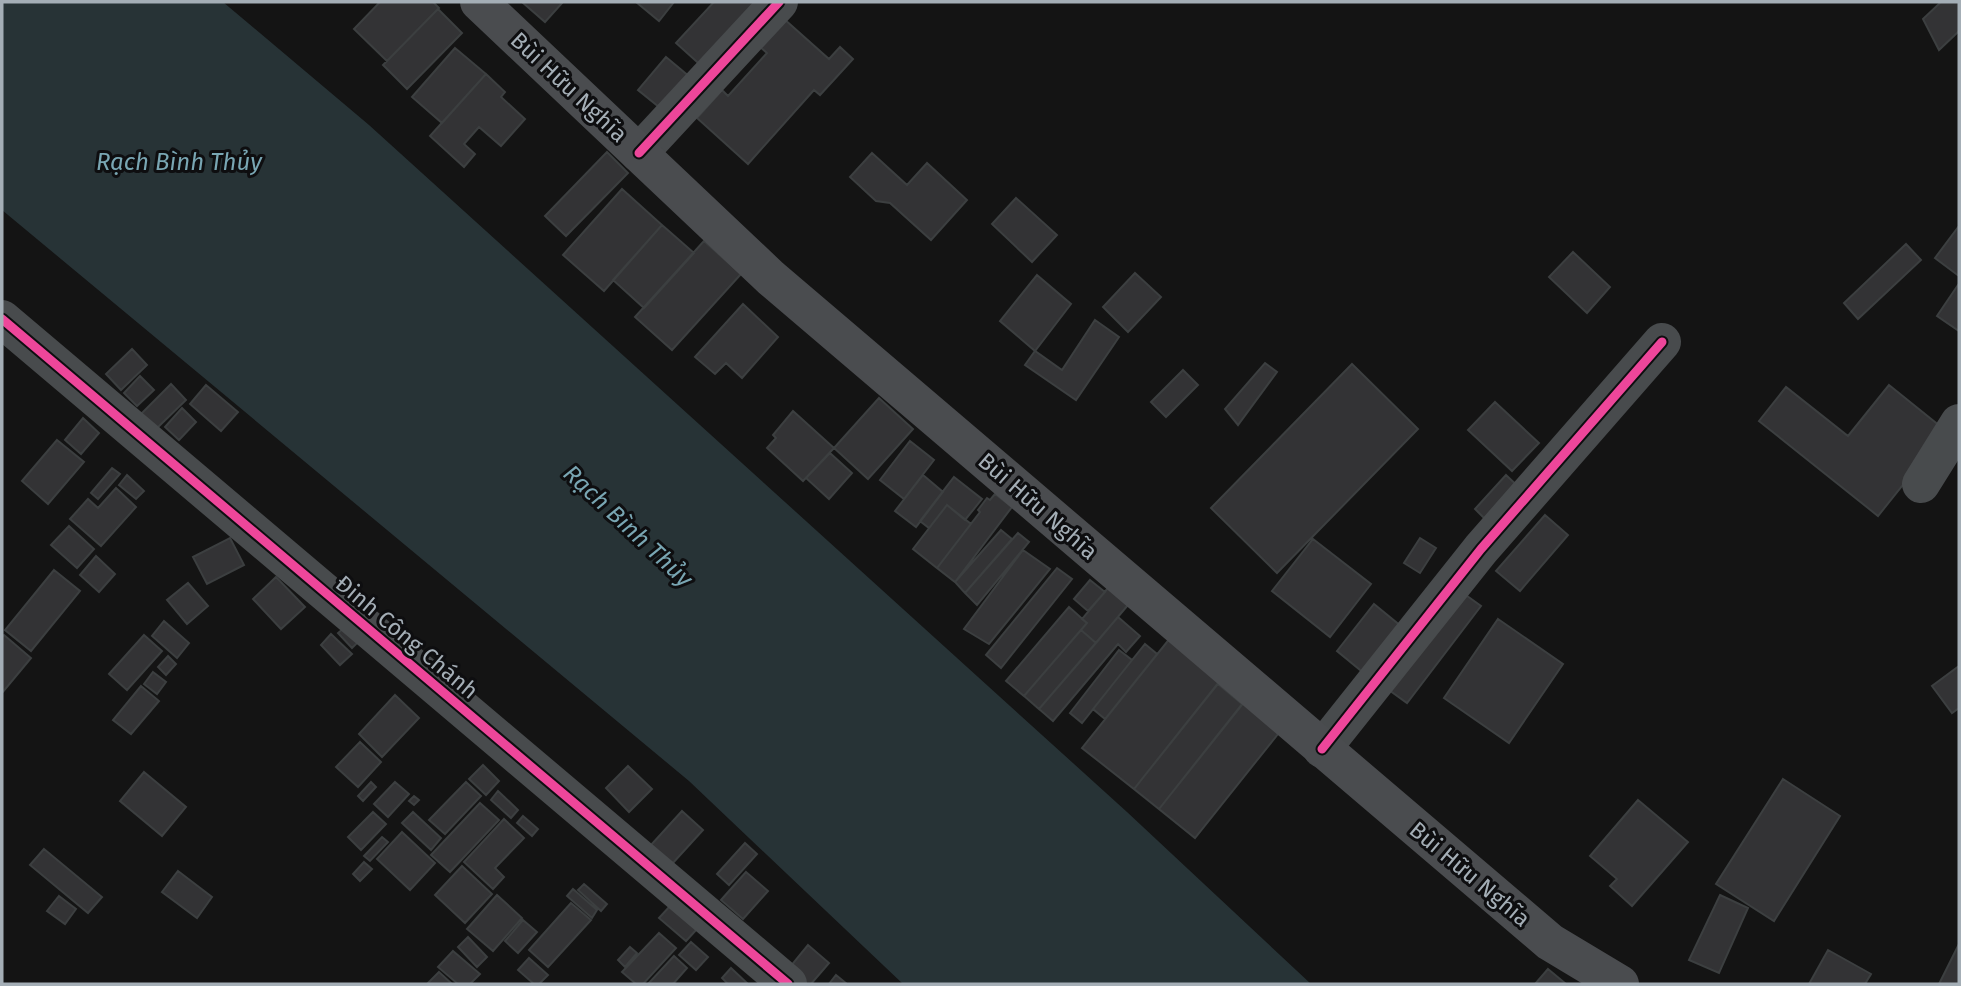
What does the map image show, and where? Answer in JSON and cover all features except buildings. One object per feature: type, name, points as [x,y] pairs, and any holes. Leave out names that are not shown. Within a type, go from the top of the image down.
[{"type":"main road","name":"Bùi Hữu Nghĩa","points":[[479,2],[771,278],[1549,942],[1620,984]]},
{"type":"street","points":[[639,153],[779,2]]},
{"type":"street","name":"Đinh Công Chánh","points":[[2,319],[788,984]]},
{"type":"street","points":[[1322,749],[1481,549],[1662,342]]},
{"type":"street","points":[[1921,484],[1959,423]]},
{"type":"water","name":"Rạch Bình Thủy","points":[[2,2],[223,2],[369,125],[1127,812],[1311,984],[903,984],[689,781],[2,210]]},
{"type":"cycle path","points":[[639,153],[779,2]]},
{"type":"cycle path","points":[[2,319],[788,984]]},
{"type":"cycle path","points":[[1322,749],[1481,549],[1662,342]]}]
